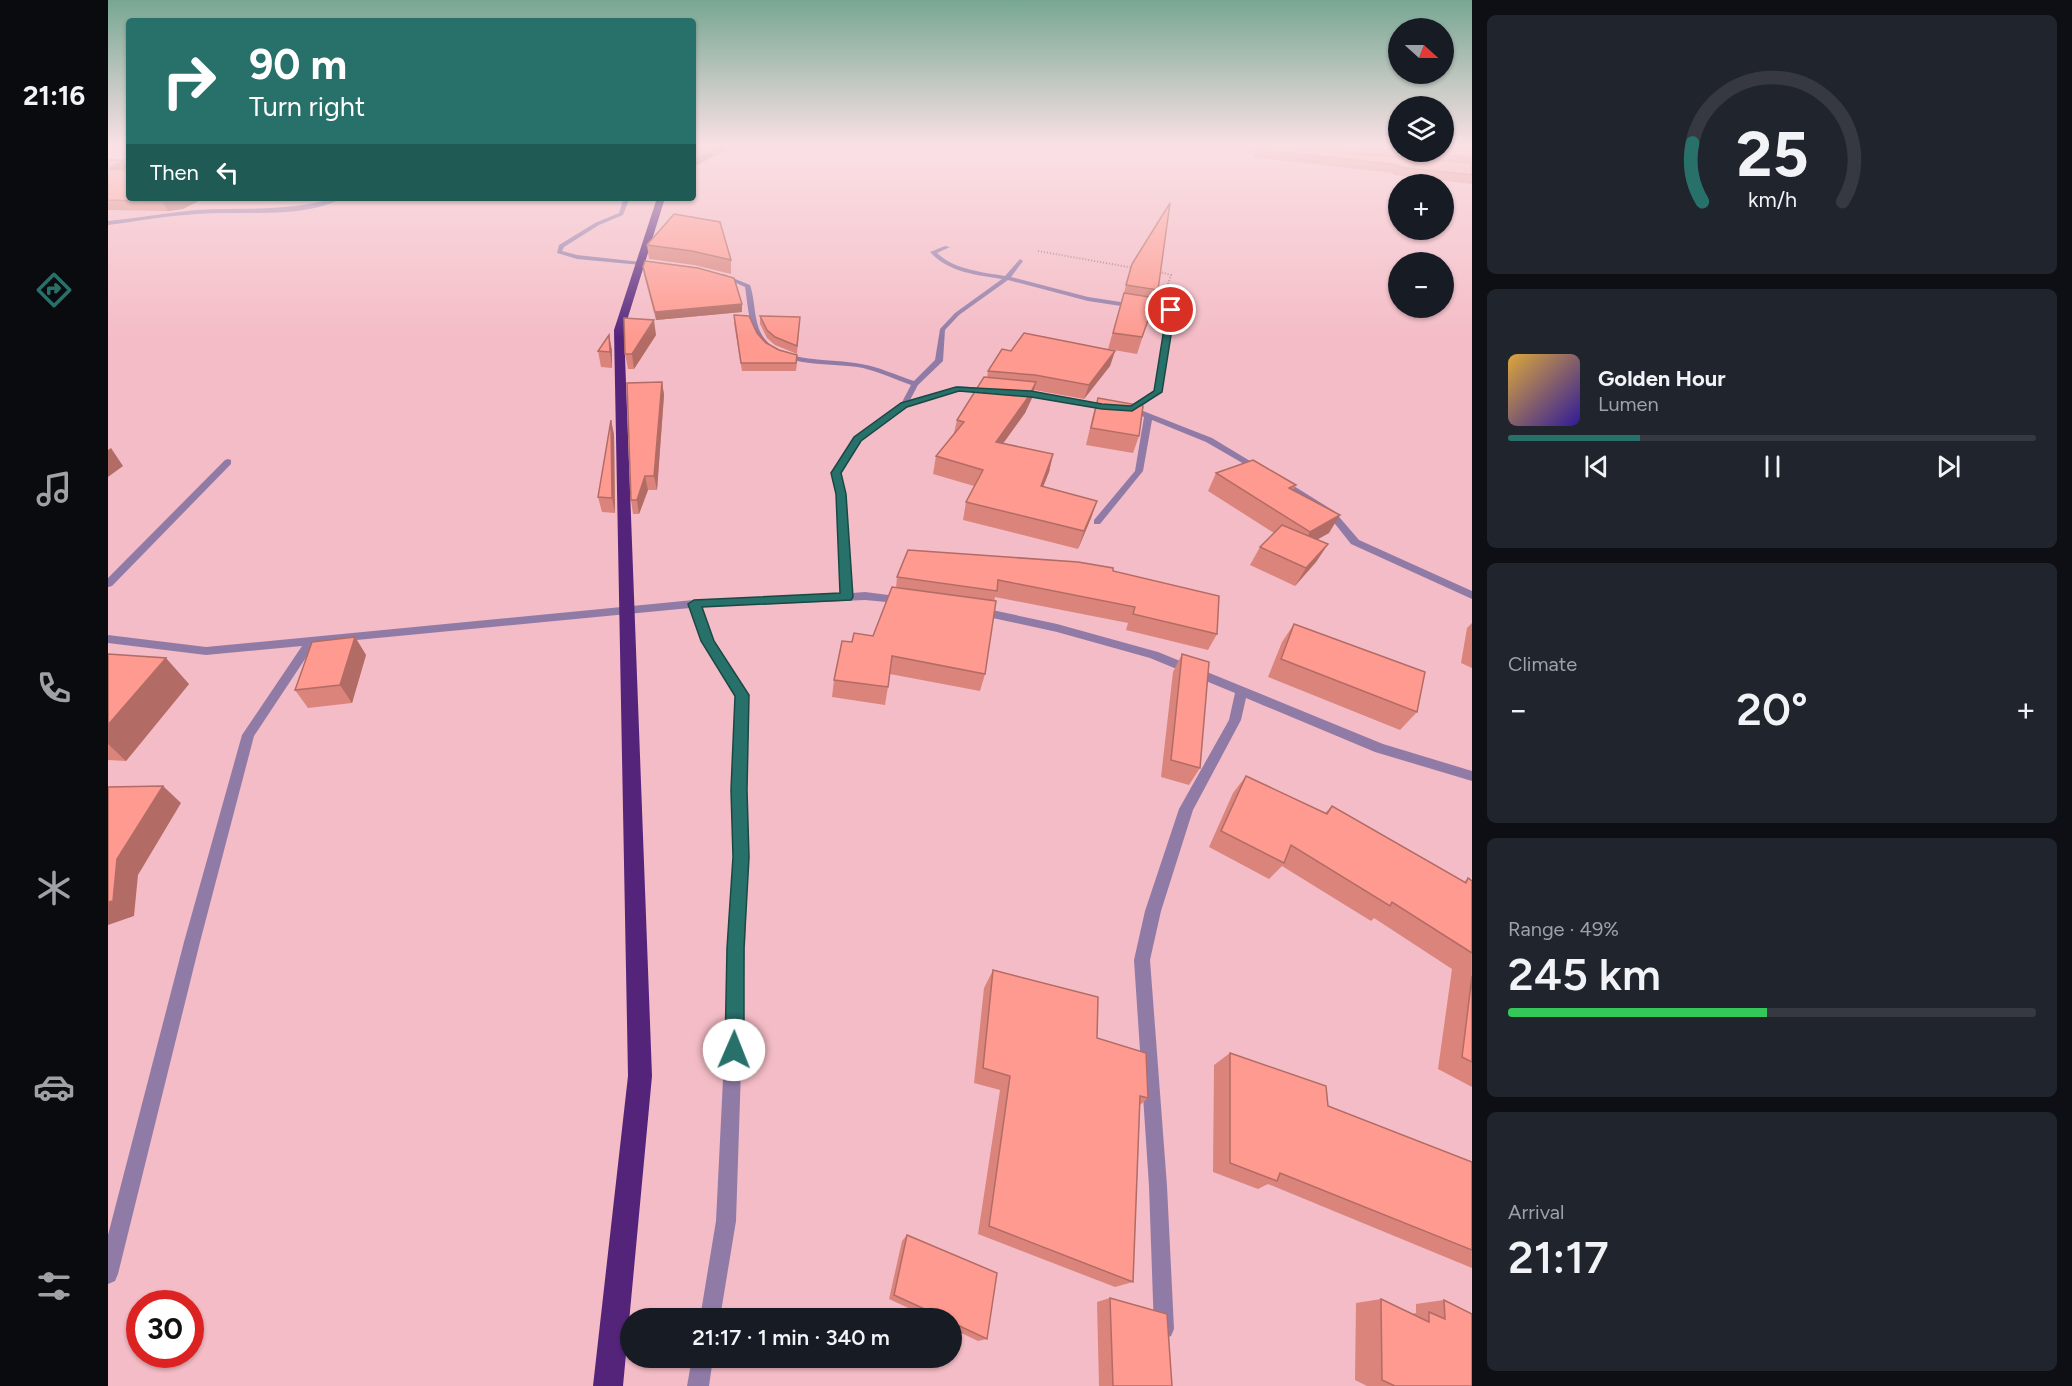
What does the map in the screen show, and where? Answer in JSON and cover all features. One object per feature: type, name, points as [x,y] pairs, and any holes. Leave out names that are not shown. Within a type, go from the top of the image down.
[{"type":"highway","points":[[608,1386],[640,1076],[619,330],[658,209]]},
{"type":"street","points":[[108,223],[194,212],[248,213],[303,209]]},
{"type":"street","points":[[623,209],[621,214],[597,224],[561,246],[559,252],[577,257],[654,266]]},
{"type":"street","points":[[947,247],[933,252],[940,260],[957,267],[1008,278],[1043,290],[1171,310],[1158,392],[1132,409]]},
{"type":"street","points":[[904,405],[915,384],[939,361],[942,330],[957,314],[1008,278],[1020,261]]},
{"type":"street","points":[[716,274],[748,286],[755,327],[763,341],[775,352],[809,360],[863,366],[915,384]]},
{"type":"street","points":[[847,597],[841,494],[836,473],[857,439],[904,405],[959,388],[1000,392]]},
{"type":"street","points":[[1010,392],[1102,407],[1132,409],[1209,440],[1266,473]]},
{"type":"street","points":[[1097,522],[1139,471],[1148,417]]},
{"type":"street","points":[[108,584],[228,462]]},
{"type":"street","points":[[1276,478],[1331,513],[1355,542],[1472,595]]},
{"type":"street","points":[[108,639],[206,651],[694,604],[865,596],[919,603]]},
{"type":"street","points":[[694,604],[708,641],[742,695],[739,790],[741,857],[726,1221],[712,1308]]},
{"type":"street","points":[[962,608],[1057,628],[1154,655],[1380,748],[1472,776]]},
{"type":"street","points":[[108,1274],[192,942],[248,735],[311,641]]},
{"type":"street","points":[[1166,1345],[1158,1186],[1142,960],[1153,911],[1186,809],[1235,720],[1242,691]]},
{"type":"street","points":[[698,1386],[701,1368]]},
{"type":"path","points":[[1034,249],[1055,255],[1133,267]]},
{"type":"path","points":[[1157,271],[1170,275],[1164,297],[1171,310]]},
{"type":"building","points":[[1166,209],[1169,209],[1158,290],[1126,285],[1132,264]]},
{"type":"building","points":[[674,214],[720,222],[731,260],[692,251],[647,245]]},
{"type":"building","points":[[645,261],[698,268],[734,278],[742,304],[655,312],[643,267]]},
{"type":"building","points":[[1124,293],[1156,298],[1142,337],[1113,333]]},
{"type":"building","points":[[734,315],[749,316],[757,333],[766,343],[779,350],[797,355],[796,363],[741,363]]},
{"type":"building","points":[[760,316],[800,317],[797,346],[775,337],[767,330]]},
{"type":"building","points":[[624,318],[654,320],[632,354],[625,354]]},
{"type":"building","points":[[1024,333],[1115,351],[1089,385],[1035,375],[988,371],[1002,349],[1011,351]]},
{"type":"building","points":[[609,335],[610,352],[598,351]]},
{"type":"building","points":[[984,377],[1036,382],[1029,396],[996,442],[1053,454],[1041,486],[1097,501],[1084,531],[966,502],[983,470],[936,456],[964,422],[957,420]]},
{"type":"building","points":[[662,382],[654,476],[645,476],[637,500],[631,500],[627,383]]},
{"type":"building","points":[[1098,398],[1143,406],[1139,436],[1091,428]]},
{"type":"building","points":[[611,420],[612,498],[598,497]]},
{"type":"building","points":[[1253,460],[1296,485],[1289,488],[1340,515],[1310,532],[1216,473]]},
{"type":"building","points":[[1282,525],[1328,544],[1306,568],[1260,547]]},
{"type":"building","points":[[908,550],[1078,562],[1113,568],[1113,571],[1219,596],[1217,634],[1133,614],[1135,607],[998,580],[997,591],[897,577]]},
{"type":"building","points":[[892,587],[996,601],[985,674],[892,656],[888,687],[834,680],[842,641],[852,642],[854,633],[873,636]]},
{"type":"building","points":[[1294,624],[1425,672],[1417,712],[1281,659]]},
{"type":"building","points":[[355,637],[340,685],[295,690],[312,642]]},
{"type":"building","points":[[108,654],[166,658],[108,725]]},
{"type":"building","points":[[1182,654],[1209,662],[1200,768],[1171,760]]},
{"type":"building","points":[[1246,776],[1327,814],[1332,806],[1466,883],[1468,878],[1472,881],[1472,953],[1392,902],[1390,906],[1291,845],[1284,863],[1221,831]]},
{"type":"building","points":[[163,786],[117,859],[113,901],[108,902],[108,787]]},
{"type":"building","points":[[993,970],[1098,997],[1097,1038],[1146,1053],[1148,1098],[1140,1096],[1133,1282],[989,1226],[1010,1076],[983,1068]]},
{"type":"building","points":[[1472,976],[1472,1062],[1462,1057]]},
{"type":"building","points":[[1230,1053],[1326,1086],[1328,1106],[1472,1162],[1472,1250],[1280,1173],[1277,1181],[1230,1163]]},
{"type":"building","points":[[907,1235],[997,1273],[987,1339],[962,1327],[962,1308],[922,1308],[894,1295]]},
{"type":"building","points":[[1110,1298],[1167,1314],[1172,1386],[1113,1386]]},
{"type":"building","points":[[1381,1299],[1429,1322],[1429,1312],[1445,1319],[1444,1300],[1472,1314],[1472,1386],[1395,1386],[1382,1380]]},
{"type":"route","points":[[734,1050],[735,948],[741,857],[739,790],[742,695],[708,641],[694,604],[847,597],[841,494],[836,473],[857,439],[904,405],[959,388],[1031,394],[1102,407],[1132,409],[1158,392],[1171,310]]}]
